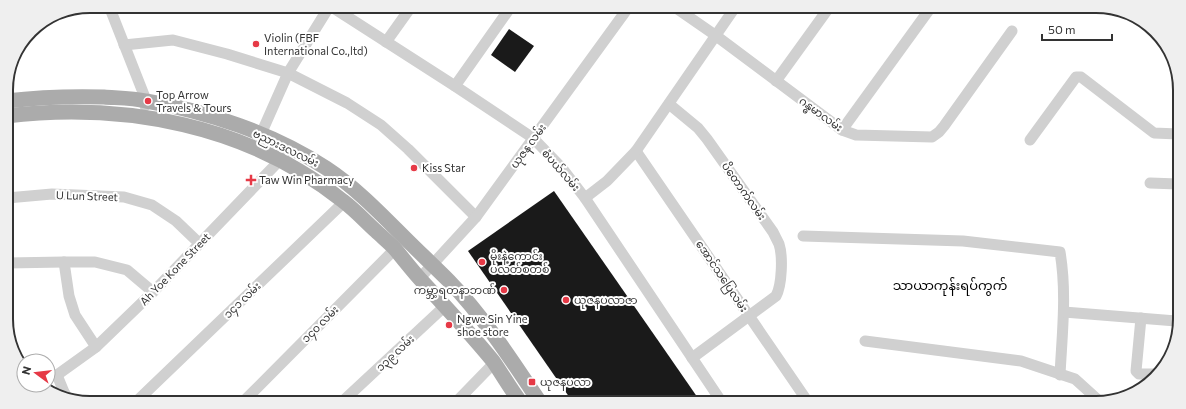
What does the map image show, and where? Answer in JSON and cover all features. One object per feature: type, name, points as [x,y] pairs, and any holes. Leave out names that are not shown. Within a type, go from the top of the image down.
[{"type":"main road","name":"ဗညားဒလလမ်း","points":[[13,100],[42,97],[75,96],[146,100],[206,114],[262,134],[328,169],[361,196],[448,280],[471,306],[508,354],[536,396]]},
{"type":"main road","name":"ဗညားဒလလမ်း","points":[[13,115],[75,112],[115,113],[144,116],[182,124],[220,135],[256,148],[280,160],[317,181],[344,202],[395,249],[465,327],[494,363],[516,396]]},
{"type":"street","points":[[112,13],[146,100],[144,116]]},
{"type":"street","points":[[262,134],[288,73],[327,13]]},
{"type":"street","name":"စံပယ်လမ်း","points":[[340,13],[533,138],[562,168],[585,198],[718,396]]},
{"type":"street","points":[[386,42],[407,13]]},
{"type":"street","points":[[455,86],[506,13]]},
{"type":"street","name":"ယုဇန လမ်း","points":[[420,278],[476,217],[624,13]]},
{"type":"street","name":"ဂန္ဓမာလမ်း","points":[[683,13],[842,130],[856,135],[932,137],[944,126],[1012,31]]},
{"type":"street","points":[[585,198],[607,181],[636,151],[731,13]]},
{"type":"street","points":[[776,81],[825,13]]},
{"type":"street","points":[[842,130],[926,13]]},
{"type":"street","points":[[124,45],[173,40],[227,54],[288,73],[347,103],[381,126],[408,148],[476,217]]},
{"type":"street","points":[[1030,140],[1076,77],[1081,77],[1154,133],[1173,134]]},
{"type":"street","name":"ပိတောက်လမ်း","points":[[669,104],[698,128],[773,232],[779,244],[781,270],[779,290],[776,296],[749,316]]},
{"type":"street","name":"Ah Yoe Kone Street","points":[[56,372],[96,347],[153,292],[280,160],[293,150]]},
{"type":"street","name":"အောင်သပြေလမ်း","points":[[636,151],[804,396]]},
{"type":"street","points":[[1150,183],[1173,184]]},
{"type":"street","name":"U Lun Street","points":[[13,197],[52,194],[124,197],[152,205],[176,221],[200,244]]},
{"type":"street","name":"၁၄၁ လမ်း","points":[[142,396],[344,202]]},
{"type":"street","points":[[803,236],[963,241],[1060,252],[1063,270],[1064,312],[1060,375]]},
{"type":"street","name":"၁၄၀ လမ်း","points":[[252,396],[395,249]]},
{"type":"street","points":[[64,262],[69,296],[75,315],[96,347]]},
{"type":"street","points":[[13,263],[95,262],[127,270],[153,292]]},
{"type":"street","name":"၁၃၉ လမ်း","points":[[348,396],[445,306]]},
{"type":"street","points":[[1064,312],[1173,320]]},
{"type":"street","points":[[692,358],[749,316]]},
{"type":"street","points":[[1141,318],[1136,371],[1139,374],[1149,375]]},
{"type":"street","points":[[865,341],[1022,361],[1075,379],[1094,396]]},
{"type":"street","points":[[462,396],[494,363]]},
{"type":"street","points":[[56,381],[64,391]]},
{"type":"building","points":[[509,29],[534,46],[515,72],[491,55]]},
{"type":"building","name":"ယုဇနပလာဇာ","points":[[554,191],[697,396],[569,396],[468,251]]},
{"type":"place","name":"Violin (FBF International Co.,ltd)","points":[[256,44]]},
{"type":"place","name":"Top Arrow Travels & Tours","points":[[148,101]]},
{"type":"place","name":"Kiss Star","points":[[414,168]]},
{"type":"place","name":"Taw Win Pharmacy","points":[[251,180]]},
{"type":"place","name":"မိုးနဲ့ကောင်း ပလတ်စတစ်","points":[[482,262]]},
{"type":"place","name":"ကမ္ဘာ့ရတနာဘဏ်","points":[[504,290]]},
{"type":"place","name":"ယုဇနပလာဇာ","points":[[566,300]]},
{"type":"place","name":"Ngwe Sin Yine shoe store","points":[[449,325]]},
{"type":"place","name":"ယုဇနပလာ","points":[[532,382]]},
{"type":"district","name":"သာယာကုန်းရပ်ကွက်","points":[[950,285]]}]
